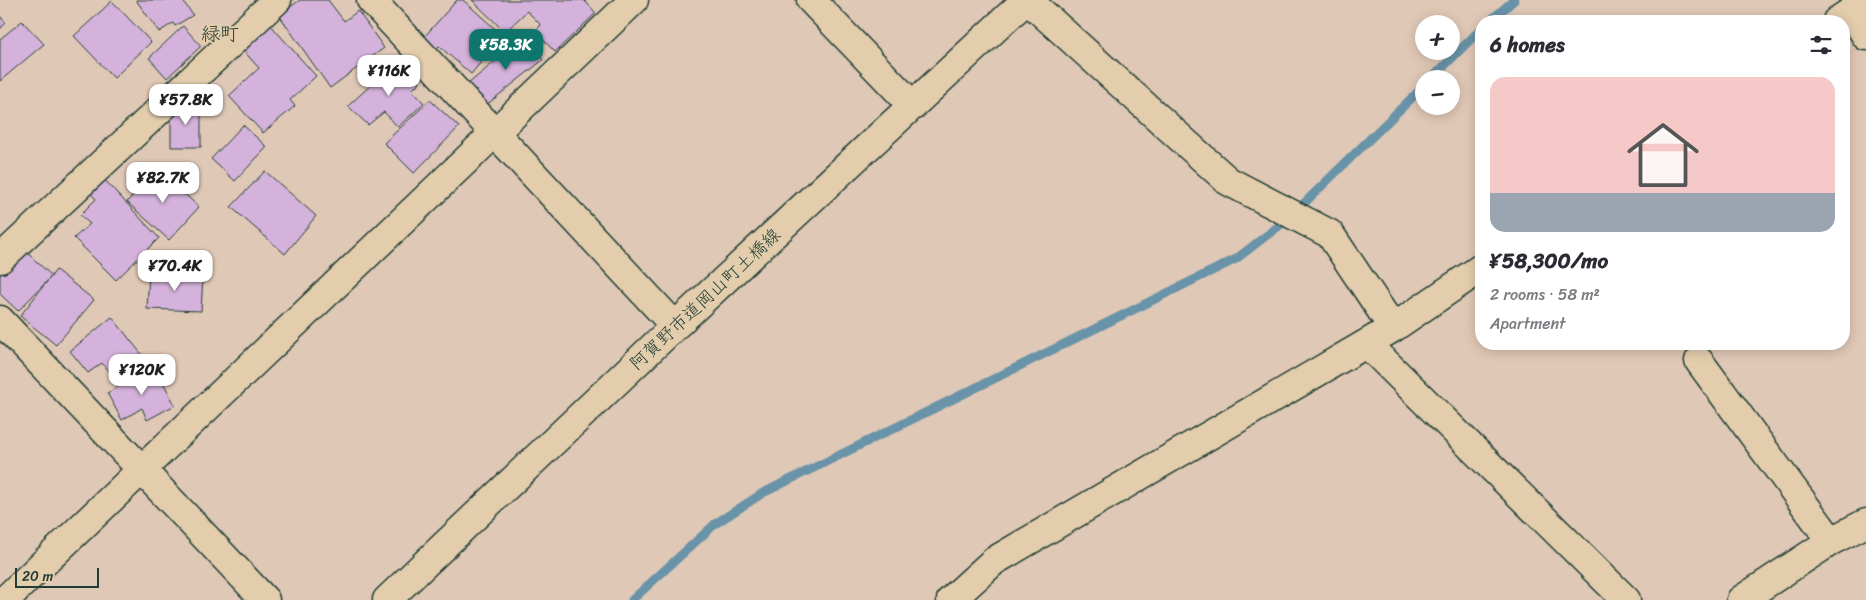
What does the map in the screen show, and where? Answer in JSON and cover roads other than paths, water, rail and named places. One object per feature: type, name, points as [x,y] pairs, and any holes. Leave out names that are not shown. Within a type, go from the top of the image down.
[{"type":"street","points":[[0,259],[276,0]]},
{"type":"street","points":[[371,0],[675,326]]},
{"type":"street","points":[[5,600],[634,0]]},
{"type":"street","points":[[811,0],[912,106]]},
{"type":"street","points":[[1027,0],[1228,181],[1330,234],[1393,328]]},
{"type":"street","name":"阿賀野市道岡山町土橋線","points":[[387,600],[675,326],[1027,0]]},
{"type":"street","points":[[1851,11],[1866,36]]},
{"type":"street","points":[[951,600],[994,561],[1367,344],[1475,272]]},
{"type":"street","points":[[0,320],[265,600]]},
{"type":"street","points":[[1367,344],[1624,599]]},
{"type":"street","points":[[1699,361],[1831,541]]},
{"type":"street","points":[[1741,600],[1831,541],[1866,523]]},
{"type":"waterway","points":[[1497,15],[1514,0]]},
{"type":"waterway","points":[[1440,70],[1475,35]]},
{"type":"waterway","points":[[632,600],[715,524],[763,493],[1236,259],[1288,219],[1415,95]]},
{"type":"district","name":"緑町","points":[[220,33]]}]
